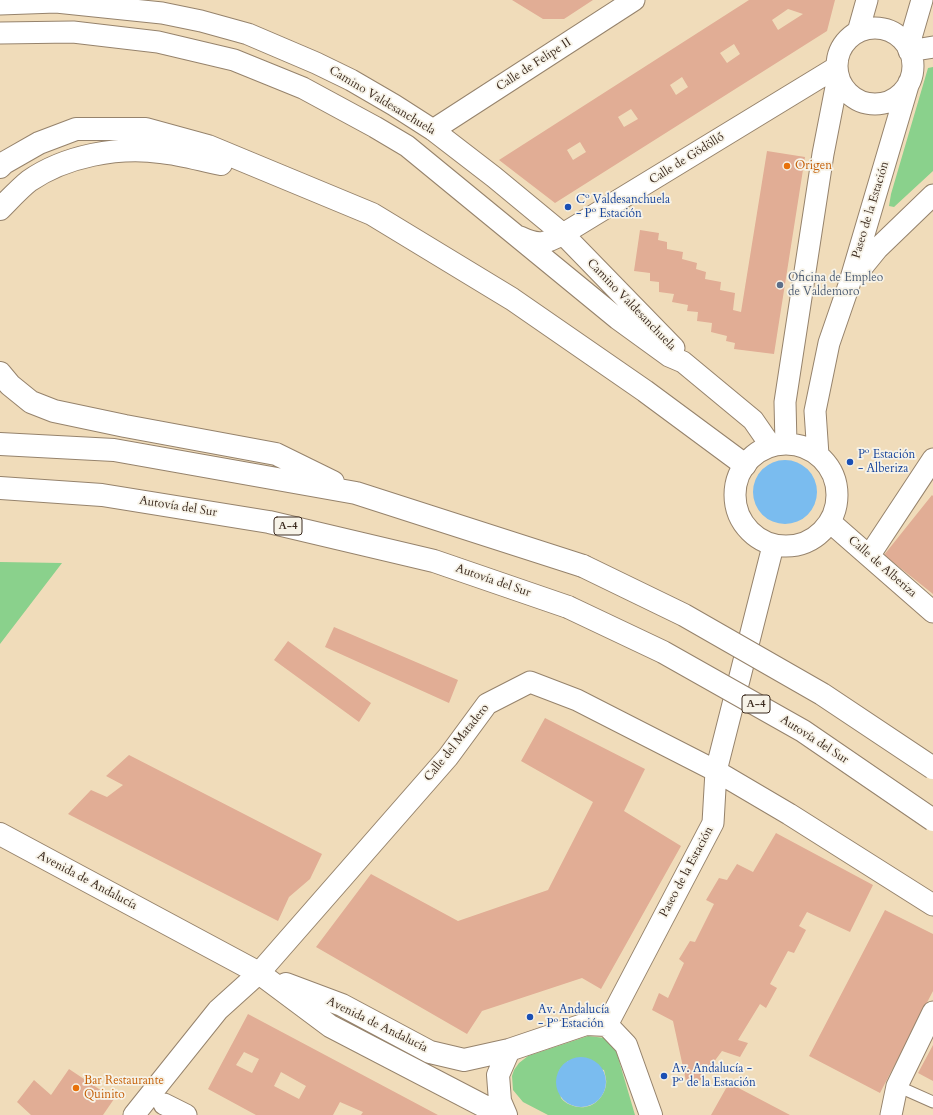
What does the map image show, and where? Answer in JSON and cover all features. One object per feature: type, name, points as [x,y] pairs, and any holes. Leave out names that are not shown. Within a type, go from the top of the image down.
[{"type":"main road","points":[[0,166],[39,143],[76,130],[146,129],[208,146],[271,174],[372,214],[512,299],[645,391],[745,465]]},
{"type":"main road","points":[[0,208],[28,182],[51,168],[78,158],[123,150],[160,152],[271,174]]},
{"type":"main road","points":[[0,373],[10,385],[31,402],[54,411],[125,426],[276,454],[356,493]]},
{"type":"main road","points":[[0,444],[114,450],[356,493],[584,566],[684,615],[822,694],[933,768]]},
{"type":"main road","name":"Autovía del Sur","points":[[0,488],[102,495],[269,522],[434,562],[568,607],[663,652],[804,731],[933,820]]},
{"type":"main road","name":"Avenida de Andalucía","points":[[0,834],[259,973],[342,1005],[430,1052],[464,1060],[509,1050],[586,1024],[608,1025]]},
{"type":"main road","name":"Avenida de Andalucía","points":[[259,973],[330,1026],[501,1115]]},
{"type":"main road","points":[[608,1025],[626,1045],[649,1112]]},
{"type":"main road","points":[[506,1115],[500,1101],[498,1075],[509,1050]]},
{"type":"street","name":"Calle de Felipe II","points":[[434,130],[634,0]]},
{"type":"street","points":[[858,32],[867,0]]},
{"type":"street","points":[[908,49],[922,0]]},
{"type":"street","name":"Camino Valdesanchuela","points":[[0,4],[56,1],[162,13],[202,21],[248,34],[316,62],[351,80],[434,130],[563,234],[674,348],[683,362]]},
{"type":"street","points":[[779,445],[823,154],[837,72],[838,56],[842,46],[849,38],[858,32],[870,29],[882,29],[893,33],[903,40],[912,61],[912,72],[909,82],[903,92],[894,99],[883,103],[871,104],[850,96],[842,87],[837,72]]},
{"type":"street","name":"Camino Valdesanchuela","points":[[0,33],[73,32],[158,42],[234,60],[303,88],[407,146],[618,319],[669,356],[683,362],[754,420],[779,445]]},
{"type":"street","points":[[908,49],[933,47]]},
{"type":"street","name":"Calle de Gödöllő","points":[[513,234],[532,243],[547,242],[563,234],[837,72]]},
{"type":"street","name":"Paseo de la Estación","points":[[818,455],[815,411],[829,344],[849,285],[909,82]]},
{"type":"street","points":[[849,285],[877,249],[933,195]]},
{"type":"street","points":[[779,445],[802,446],[818,455],[833,474],[837,493],[835,511],[830,522],[818,535],[799,545],[773,546],[751,534],[742,523],[735,507],[734,492],[737,480],[745,465],[758,453],[779,445]]},
{"type":"street","points":[[869,556],[930,469]]},
{"type":"street","name":"Calle de Alberiza","points":[[830,522],[933,612]]},
{"type":"street","name":"Paseo de la Estación","points":[[608,1025],[713,823],[716,771],[773,546]]},
{"type":"street","name":"Calle del Matadero","points":[[134,1115],[218,1010],[259,973],[448,757],[487,704],[530,682],[577,700],[716,771],[789,814],[933,905]]},
{"type":"street","points":[[891,1115],[897,1086],[933,1012]]},
{"type":"street","points":[[164,1104],[186,1115]]},
{"type":"lane","points":[[897,1086],[933,1102]]},
{"type":"green space","points":[[933,67],[933,171],[894,207],[889,206],[891,194],[928,68]]},
{"type":"green space","points":[[0,562],[62,563],[0,644]]},
{"type":"green space","points":[[588,1036],[605,1038],[615,1047],[635,1115],[548,1115],[523,1102],[513,1090],[512,1076],[519,1063],[528,1056]],"holes":[[[568,1061],[604,1070],[606,1085],[602,1096],[598,1101],[588,1106],[577,1107],[567,1103],[561,1098],[558,1074],[560,1069]]]},
{"type":"water","points":[[785,460],[803,466],[811,474],[817,492],[811,510],[803,518],[785,524],[767,518],[759,510],[753,492],[759,474],[767,466]]},
{"type":"water","points":[[576,1057],[586,1057],[599,1064],[606,1077],[606,1087],[599,1100],[586,1107],[576,1107],[567,1103],[560,1096],[556,1087],[556,1077],[560,1068],[567,1061]]},
{"type":"building","points":[[512,0],[593,0],[564,19],[543,19]]},
{"type":"building","points":[[749,0],[835,0],[827,31],[555,203],[499,160]],"holes":[[[788,9],[803,14],[778,30],[772,20]],[[734,44],[740,54],[727,63],[720,53]],[[682,77],[688,87],[676,95],[670,85]],[[631,109],[638,119],[624,127],[618,117]],[[580,142],[586,152],[573,160],[567,150]]]},
{"type":"building","points":[[767,151],[805,157],[774,354],[734,349],[735,343],[726,341],[727,336],[711,332],[712,323],[697,321],[698,312],[687,311],[688,305],[672,302],[674,294],[659,292],[659,282],[650,281],[650,273],[634,271],[640,230],[659,233],[658,240],[667,242],[667,249],[683,252],[682,259],[697,263],[696,269],[706,272],[705,279],[721,282],[720,290],[735,293],[733,310],[741,312]]},
{"type":"building","points":[[932,495],[933,496],[933,594],[884,555]]},
{"type":"building","points":[[334,627],[458,680],[449,703],[325,647]]},
{"type":"building","points":[[288,641],[371,703],[359,722],[274,660]]},
{"type":"building","points":[[545,718],[645,769],[624,811],[681,846],[601,989],[582,978],[482,1011],[467,1034],[316,947],[371,874],[458,921],[548,890],[593,802],[521,761]]},
{"type":"building","points":[[129,755],[322,854],[310,879],[289,897],[278,921],[68,814],[91,790],[107,797],[123,785],[106,776]]},
{"type":"building","points":[[776,833],[873,885],[850,932],[807,912],[799,926],[806,930],[794,953],[788,951],[770,984],[777,988],[766,1008],[760,1004],[738,1040],[748,1043],[740,1057],[722,1051],[696,1086],[686,1081],[673,1021],[652,1010],[659,993],[668,998],[684,963],[679,959],[690,941],[695,942],[714,904],[706,900],[719,878],[727,880],[737,864],[753,872]]},
{"type":"building","points":[[885,910],[933,934],[933,991],[880,1093],[809,1056]]},
{"type":"building","points":[[248,1014],[438,1115],[361,1115],[363,1112],[340,1102],[333,1115],[256,1115],[208,1089]],"holes":[[[244,1052],[259,1059],[252,1073],[236,1065]],[[281,1072],[306,1086],[299,1099],[274,1086]]]},
{"type":"building","points":[[933,1045],[933,1081],[918,1073]]},
{"type":"building","name":"Bar Restaurante Quinito","points":[[69,1069],[114,1099],[103,1115],[31,1115],[17,1102],[34,1080],[51,1095]]},
{"type":"building","points":[[729,1083],[790,1115],[711,1115]]},
{"type":"place","name":"Origen","points":[[787,166]]},
{"type":"place","name":"Cº Valdesanchuela - Pº Estación","points":[[568,207]]},
{"type":"place","name":"Oficina de Empleo de Valdemoro","points":[[780,285]]},
{"type":"place","name":"Pº Estación - Alberiza","points":[[850,462]]},
{"type":"place","name":"Av. Andalucía - Pº Estación","points":[[530,1017]]},
{"type":"place","name":"Av. Andalucía - Pº de la Estación","points":[[664,1076]]},
{"type":"place","name":"Bar Restaurante Quinito","points":[[76,1088]]}]
